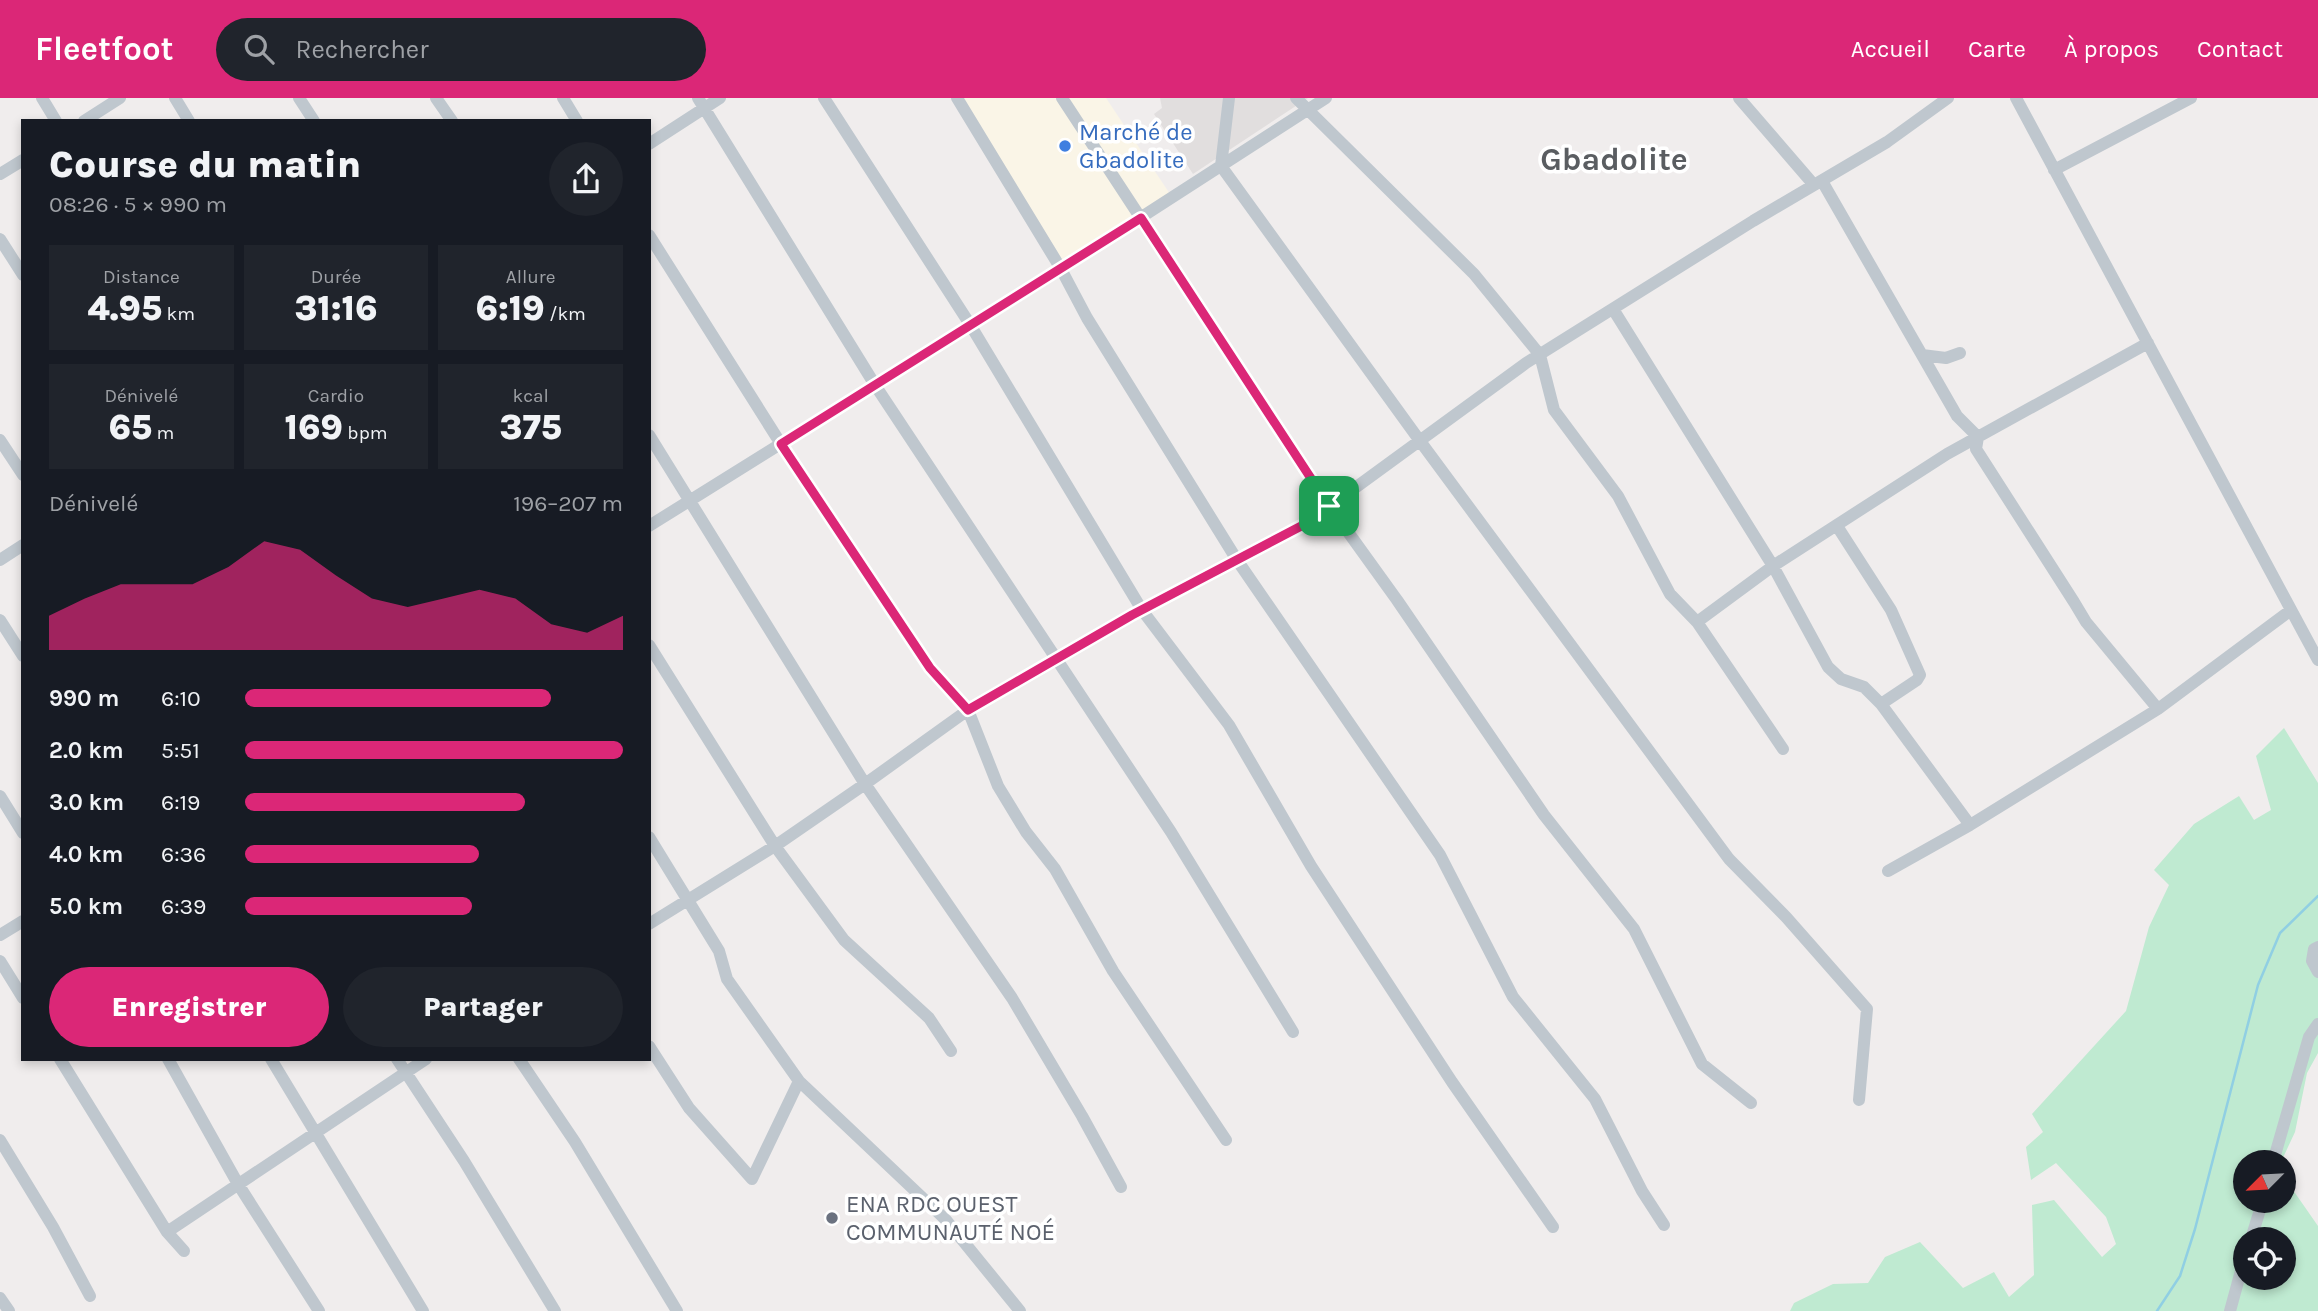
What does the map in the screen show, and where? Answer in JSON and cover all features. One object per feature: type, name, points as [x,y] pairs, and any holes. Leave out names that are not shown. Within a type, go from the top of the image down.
[{"type":"street","points":[[42,98],[55,119]]},
{"type":"street","points":[[87,119],[120,98]]},
{"type":"street","points":[[175,98],[188,119]]},
{"type":"street","points":[[299,98],[313,119]]},
{"type":"street","points":[[436,98],[451,119]]},
{"type":"street","points":[[563,98],[576,119]]},
{"type":"street","points":[[651,142],[701,103],[720,98]]},
{"type":"street","points":[[824,98],[971,326],[1142,610],[1229,725],[1311,866],[1452,1082],[1552,1227]]},
{"type":"street","points":[[957,98],[1061,269],[1087,318],[1237,560],[1440,855],[1513,997],[1595,1099],[1642,1191],[1664,1225]]},
{"type":"street","points":[[1062,98],[1329,506],[1397,600],[1544,815],[1634,929],[1702,1064],[1751,1103]]},
{"type":"street","points":[[1229,98],[1221,166],[1729,859],[1786,917],[1867,1009],[1859,1100]]},
{"type":"street","points":[[1296,98],[1474,274],[1540,355],[1554,410],[1618,496],[1670,594],[1698,622],[1783,749]]},
{"type":"street","points":[[651,525],[971,326],[1326,98]]},
{"type":"street","points":[[1740,98],[1818,183],[1957,416],[1978,437]]},
{"type":"street","points":[[651,923],[775,846],[866,785],[968,710],[1142,610],[1307,523],[1540,355],[1887,142],[1948,98]]},
{"type":"street","points":[[2016,98],[2318,660]]},
{"type":"street","points":[[2054,170],[2191,98]]},
{"type":"street","points":[[701,103],[875,385],[1171,832],[1293,1032]]},
{"type":"street","points":[[0,174],[21,161]]},
{"type":"street","points":[[651,238],[781,444],[930,668],[968,710],[998,786],[1026,832],[1055,869],[1114,971],[1226,1140]]},
{"type":"street","points":[[0,239],[21,272]]},
{"type":"street","points":[[1613,309],[1773,566],[1828,667],[1841,679],[1864,687],[1881,704],[1970,825]]},
{"type":"street","points":[[1698,622],[1773,566],[1947,454],[2148,343]]},
{"type":"street","points":[[1922,355],[1946,358],[1959,353]]},
{"type":"street","points":[[1978,437],[1976,449],[2086,622],[2158,709]]},
{"type":"street","points":[[651,438],[866,785],[1012,998],[1121,1187]]},
{"type":"street","points":[[0,440],[21,472]]},
{"type":"street","points":[[1837,526],[1891,610],[1920,675],[1917,680],[1881,704]]},
{"type":"street","points":[[0,560],[21,546]]},
{"type":"street","points":[[1888,871],[1970,825],[2158,709],[2291,610]]},
{"type":"street","points":[[0,620],[21,653]]},
{"type":"street","points":[[651,648],[775,846],[844,940],[929,1018],[951,1051]]},
{"type":"street","points":[[0,796],[21,830]]},
{"type":"street","points":[[651,840],[719,951],[727,979],[799,1081],[946,1220],[1020,1311]]},
{"type":"street","points":[[0,935],[21,922]]},
{"type":"street","points":[[2318,947],[2314,949],[2312,961],[2318,972]]},
{"type":"street","points":[[0,961],[21,995]]},
{"type":"street","points":[[2276,1150],[2309,1037],[2318,1024]]},
{"type":"street","points":[[651,1049],[689,1108],[752,1179],[799,1081]]},
{"type":"street","points":[[61,1061],[167,1231],[184,1251]]},
{"type":"street","points":[[169,1061],[238,1184],[319,1311]]},
{"type":"street","points":[[272,1061],[423,1311]]},
{"type":"street","points":[[398,1061],[464,1161],[555,1311]]},
{"type":"street","points":[[167,1231],[423,1061]]},
{"type":"street","points":[[520,1061],[575,1142],[677,1311]]},
{"type":"street","points":[[0,1140],[53,1227],[90,1296]]},
{"type":"street","points":[[2230,1311],[2236,1290]]},
{"type":"street","points":[[0,1298],[9,1311]]},
{"type":"shaded area","name":"Marché de Gbadolite","points":[[962,98],[1106,98],[1170,194],[1063,261]]},
{"type":"shaded area","points":[[1160,98],[1308,98],[1193,174],[1154,114],[1162,108]]},
{"type":"green space","points":[[2284,728],[2318,783],[2318,1053],[2307,1073],[2295,1132],[2287,1150],[2233,1150],[2233,1213],[2296,1213],[2296,1194],[2318,1226],[2318,1311],[1790,1311],[1794,1303],[1833,1284],[1868,1283],[1885,1257],[1920,1242],[1963,1288],[1994,1272],[2009,1297],[2034,1275],[2032,1205],[2054,1200],[2102,1257],[2116,1244],[2106,1217],[2056,1163],[2031,1180],[2026,1147],[2043,1132],[2032,1114],[2126,1011],[2149,927],[2169,885],[2154,870],[2194,824],[2239,796],[2254,820],[2271,810],[2256,756]]},
{"type":"waterway","points":[[2157,1311],[2180,1276],[2195,1229],[2258,985],[2280,933],[2318,896]]},
{"type":"place","name":"Marché de Gbadolite","points":[[1065,146]]},
{"type":"place","name":"ENA RDC OUEST COMMUNAUTÉ NOÉ","points":[[832,1218]]},
{"type":"district","name":"Gbadolite","points":[[1614,159]]},
{"type":"route","points":[[1141,218],[1329,506],[1307,523],[1132,615],[968,710],[930,668],[781,444],[1141,218]]}]
